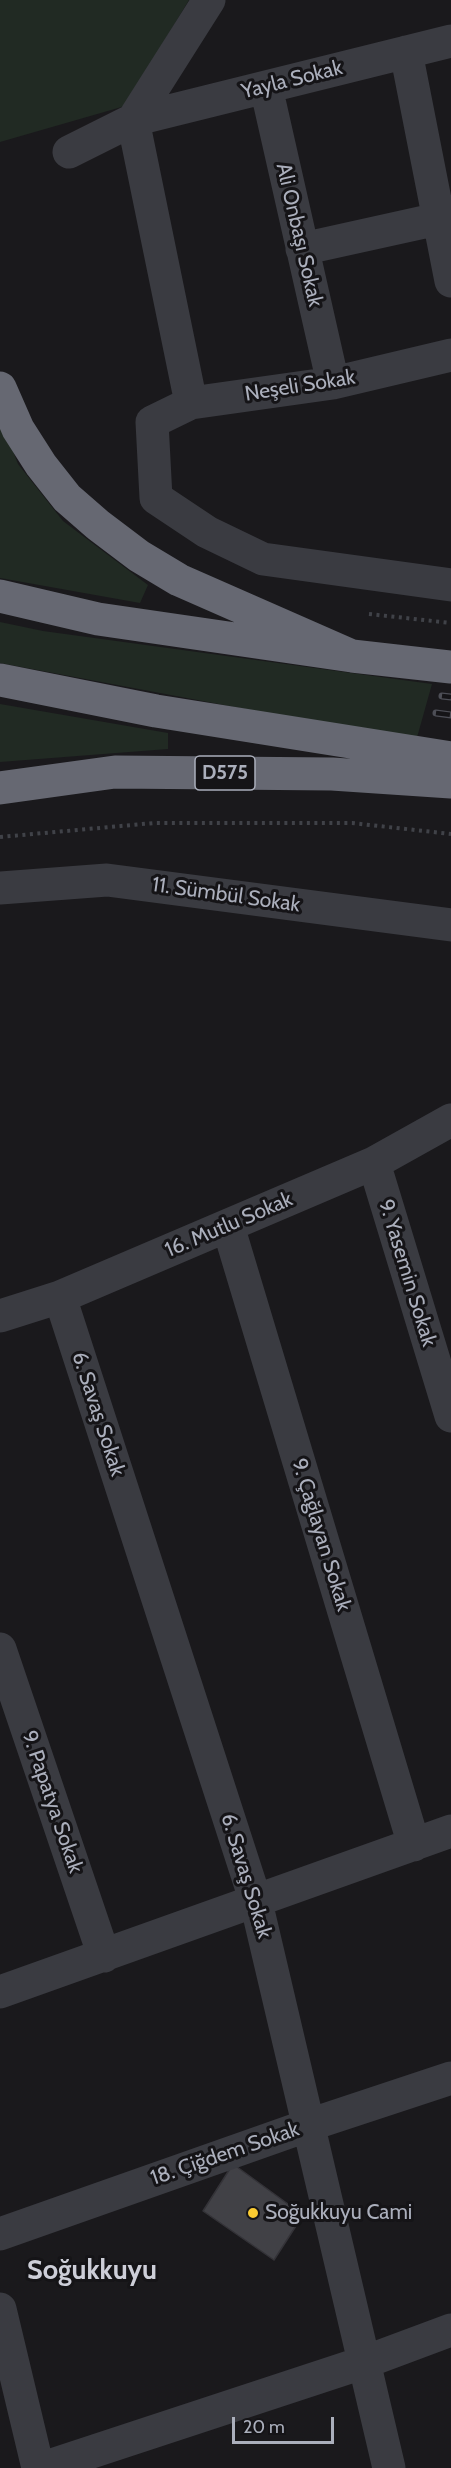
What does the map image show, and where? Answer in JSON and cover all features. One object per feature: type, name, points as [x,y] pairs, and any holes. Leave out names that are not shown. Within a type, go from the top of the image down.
[{"type":"highway","points":[[0,388],[18,429],[41,465],[67,498],[98,525],[139,556],[180,580],[352,656]]},
{"type":"highway","points":[[0,596],[98,619],[352,656],[451,667]]},
{"type":"highway","points":[[0,680],[156,711],[451,758]]},
{"type":"highway","name":"D575","points":[[0,788],[115,772],[332,774],[451,782]]},
{"type":"street","points":[[191,403],[133,120],[209,0]]},
{"type":"street","name":"Yayla Sokak","points":[[69,152],[133,120],[451,41]]},
{"type":"street","points":[[406,52],[445,217],[451,281]]},
{"type":"street","name":"Ali Onbaşı Sokak","points":[[266,87],[333,383]]},
{"type":"street","points":[[302,249],[445,217]]},
{"type":"street","name":"Neşeli Sokak","points":[[451,354],[333,383],[191,403],[152,422],[156,498],[207,532],[263,559],[451,585]]},
{"type":"street","name":"11. Sümbül Sokak","points":[[0,888],[107,880],[451,925]]},
{"type":"street","name":"16. Mutlu Sokak","points":[[0,1316],[60,1297],[374,1163],[451,1120]]},
{"type":"street","name":"9. Yasemin Sokak","points":[[374,1163],[451,1416]]},
{"type":"street","name":"9. Çağlayan Sokak","points":[[228,1226],[414,1845]]},
{"type":"street","name":"6. Savaş Sokak","points":[[60,1297],[256,1902],[389,2468]]},
{"type":"street","name":"9. Papatya Sokak","points":[[0,1649],[104,1956]]},
{"type":"street","points":[[0,1992],[451,1831]]},
{"type":"street","name":"18. Çiğdem Sokak","points":[[0,2234],[309,2125],[451,2078]]},
{"type":"street","points":[[1,2317],[38,2468]]},
{"type":"street","points":[[43,2468],[365,2362],[451,2330]]},
{"type":"path","points":[[369,614],[451,623]]},
{"type":"path","points":[[0,837],[154,823],[352,823],[451,834]]},
{"type":"shaded area","points":[[0,0],[189,0],[125,106],[0,142]]},
{"type":"shaded area","points":[[0,418],[18,464],[63,521],[148,585],[140,603],[0,578]]},
{"type":"shaded area","points":[[0,622],[43,631],[432,684],[416,741],[0,663]]},
{"type":"shaded area","points":[[0,704],[168,733],[168,749],[0,762]]},
{"type":"building","name":"Soğukkuyu Cami","points":[[233,2164],[303,2215],[274,2260],[203,2211]]},
{"type":"railway","points":[[442,696],[451,697]]},
{"type":"railway","points":[[436,713],[451,715]]},
{"type":"place","name":"Soğukkuyu Cami","points":[[253,2213]]},
{"type":"district","name":"Soğukkuyu","points":[[92,2271]]}]
